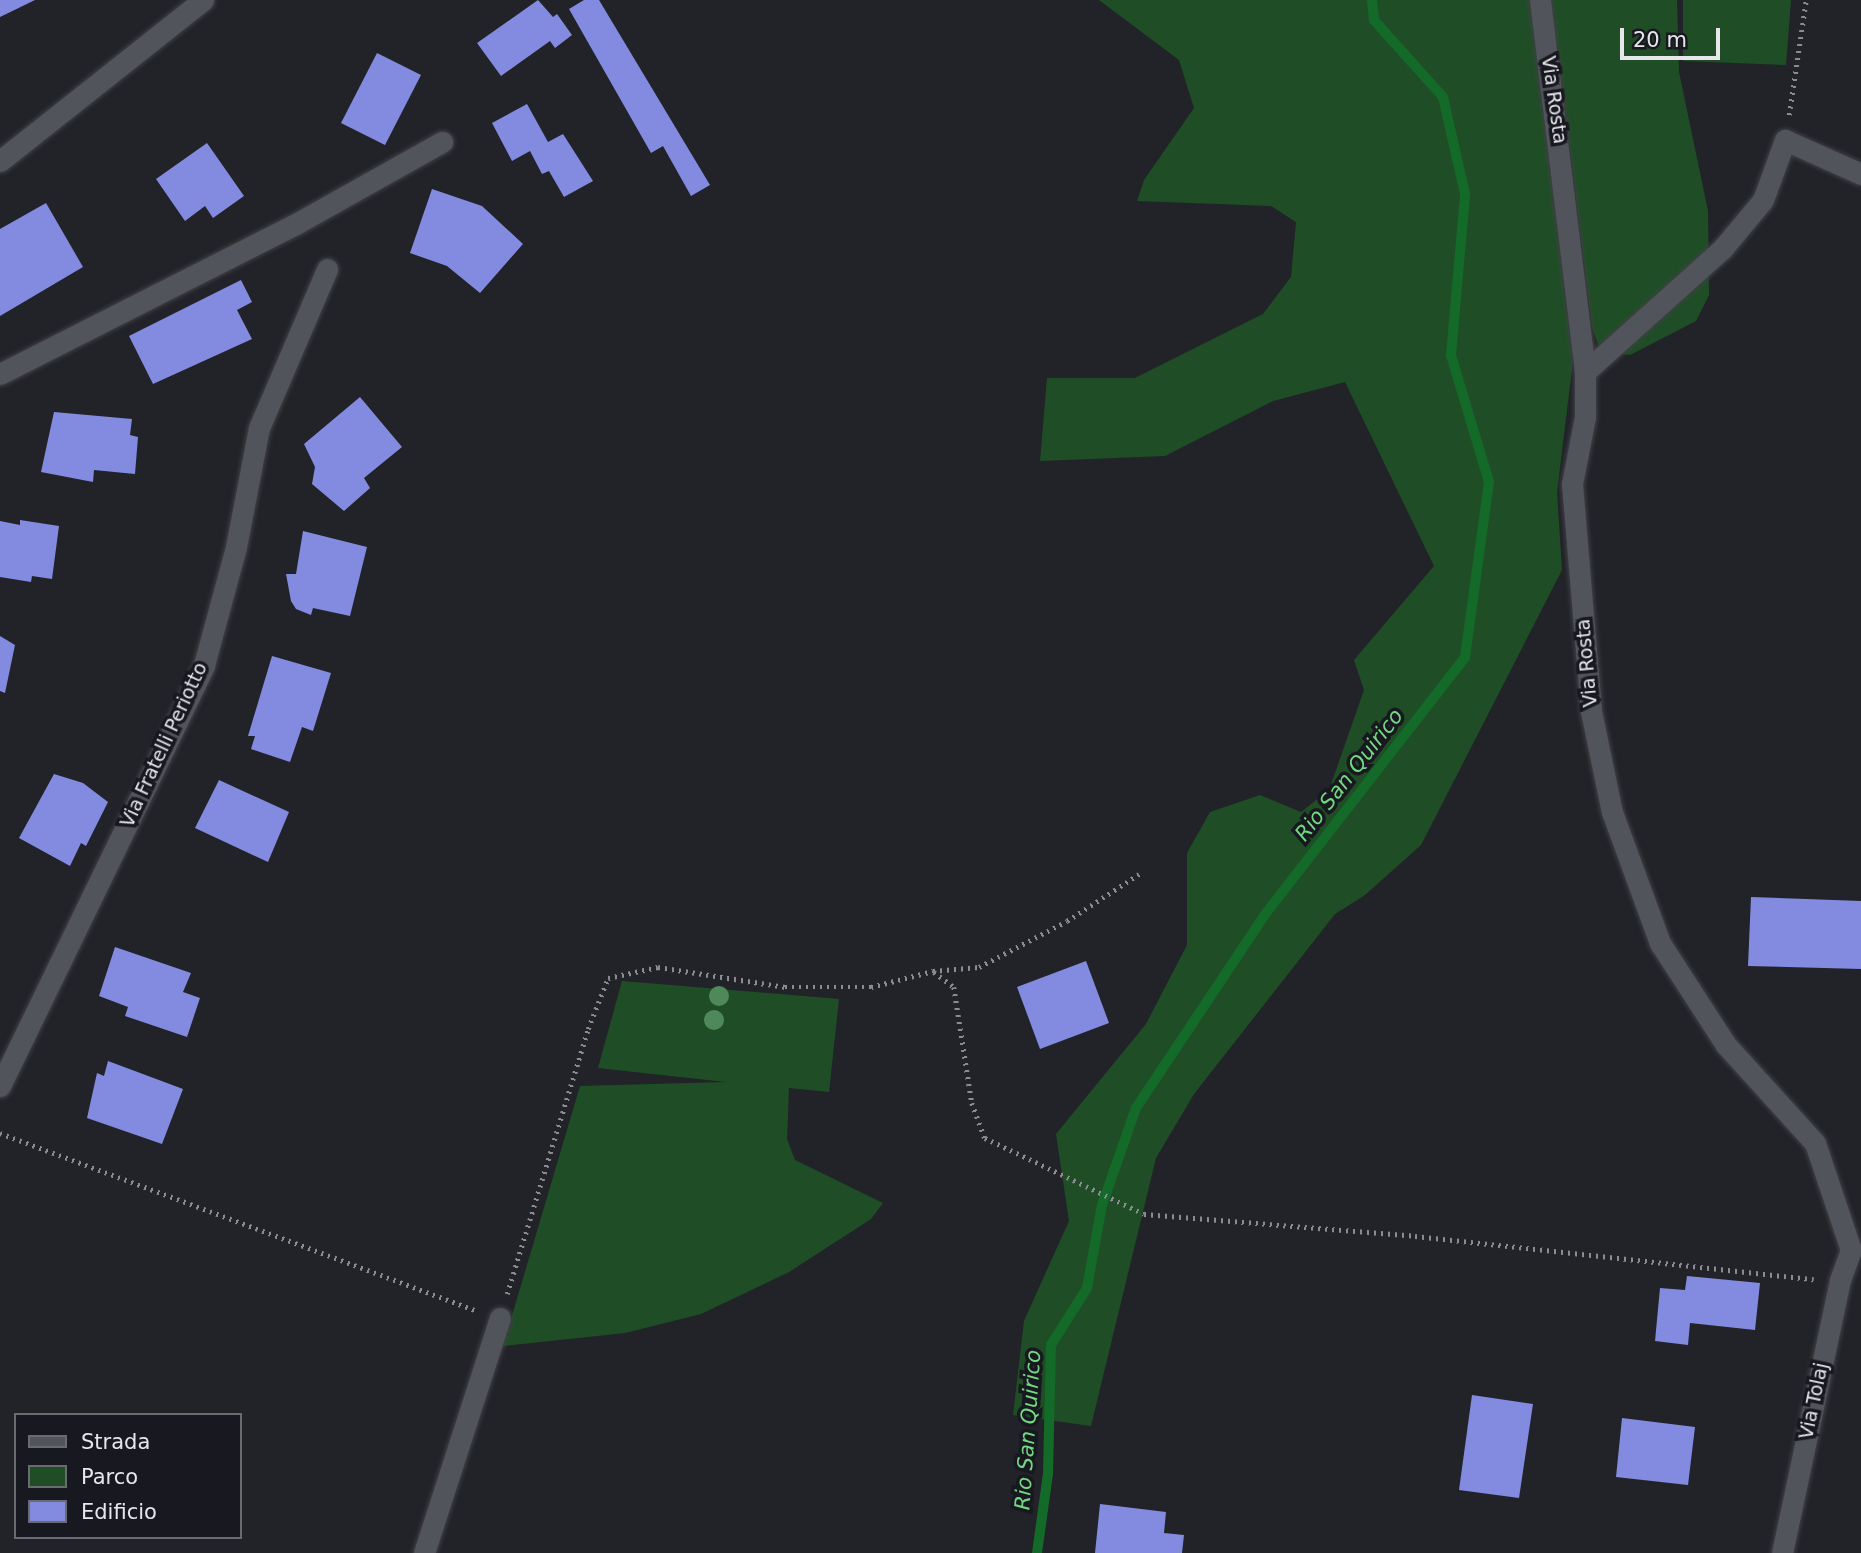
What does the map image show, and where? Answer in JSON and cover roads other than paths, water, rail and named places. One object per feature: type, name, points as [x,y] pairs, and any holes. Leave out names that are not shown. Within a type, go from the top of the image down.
[{"type":"street","points":[[0,162],[203,0]]},
{"type":"street","name":"Via Rosta","points":[[1541,0],[1586,372],[1585,417],[1572,485],[1591,711],[1612,812],[1660,943],[1726,1045],[1815,1143],[1856,1251]]},
{"type":"street","points":[[1586,372],[1723,248],[1763,200],[1785,140],[1861,174]]},
{"type":"street","points":[[0,374],[294,225],[442,142]]},
{"type":"street","name":"Via Fratelli Periotto","points":[[0,1086],[204,665],[236,547],[259,428],[327,270]]},
{"type":"street","name":"Via Tolaj","points":[[1782,1553],[1840,1280],[1856,1251]]},
{"type":"street","points":[[424,1553],[500,1318]]},
{"type":"waterway","name":"Rio San Quirico","points":[[1037,1553],[1048,1474],[1051,1345],[1087,1288],[1102,1205],[1136,1108],[1266,913],[1465,657],[1489,482],[1451,355],[1465,194],[1443,97],[1374,20],[1372,0]]}]
